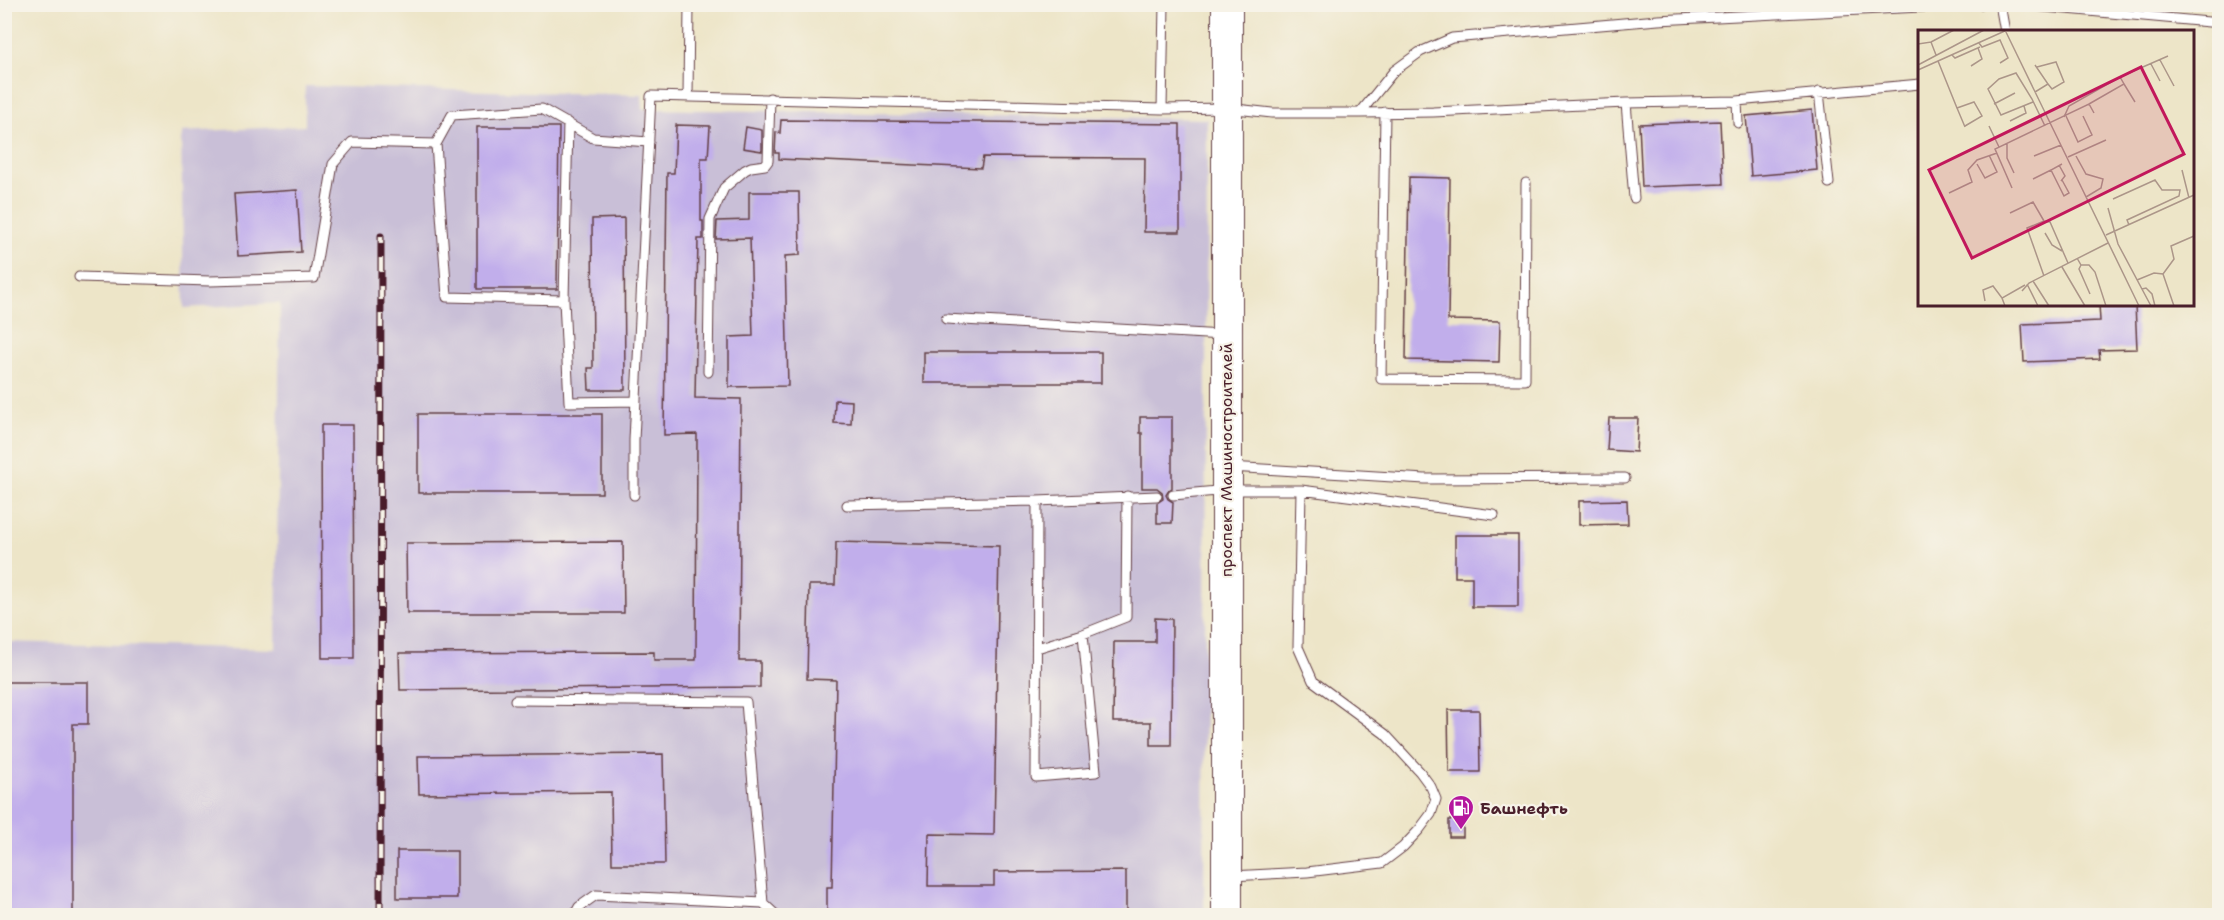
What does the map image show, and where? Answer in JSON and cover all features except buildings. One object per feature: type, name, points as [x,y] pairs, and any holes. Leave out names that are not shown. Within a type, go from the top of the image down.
[{"type":"main road","name":"проспект Машиностроителей","points":[[1227,4],[1225,335],[1228,478],[1227,915]]},
{"type":"lane","points":[[688,97],[689,4]]},
{"type":"lane","points":[[1162,109],[1164,4]]},
{"type":"lane","points":[[1360,113],[1394,71],[1420,52],[1452,38],[1658,21],[1981,4]]},
{"type":"lane","points":[[2000,4],[2005,30]]},
{"type":"lane","points":[[2011,4],[2220,23]]},
{"type":"lane","points":[[634,495],[636,401],[651,96],[1162,109],[1227,108],[1272,113],[1360,113],[1737,101],[1918,84]]},
{"type":"lane","points":[[1820,92],[1830,183]]},
{"type":"lane","points":[[708,372],[710,219],[724,188],[745,170],[752,166],[765,165],[768,160],[770,98]]},
{"type":"lane","points":[[1737,101],[1738,123]]},
{"type":"lane","points":[[1626,103],[1634,198]]},
{"type":"lane","points":[[564,300],[447,297],[436,144],[452,116],[542,109],[592,138],[649,142]]},
{"type":"lane","points":[[1385,112],[1381,379],[1525,380],[1526,183]]},
{"type":"lane","points":[[568,123],[564,300],[569,402],[636,401]]},
{"type":"lane","points":[[79,277],[210,281],[315,278],[333,164],[352,142],[436,144]]},
{"type":"lane","points":[[946,319],[1225,335]]},
{"type":"lane","points":[[1173,495],[1228,478],[1625,477]]},
{"type":"lane","points":[[1228,478],[1301,490],[1494,515]]},
{"type":"lane","points":[[1226,876],[1307,872],[1382,863],[1419,830],[1431,814],[1436,799],[1431,787],[1385,734],[1312,681],[1298,647],[1301,490]]},
{"type":"lane","points":[[1037,648],[1083,634],[1126,617],[1127,496]]},
{"type":"lane","points":[[847,505],[1157,496]]},
{"type":"lane","points":[[1037,501],[1036,777],[1096,772],[1083,634]]},
{"type":"lane","points":[[515,700],[746,702],[763,903]]},
{"type":"lane","points":[[574,915],[579,907],[596,895],[763,903],[777,915]]},
{"type":"shaded area","points":[[305,86],[642,95],[643,109],[1207,119],[1204,915],[5,916],[5,642],[276,649],[280,303],[184,308],[181,132],[305,126]]},
{"type":"railway","points":[[380,916],[381,236]]},
{"type":"place","name":"Башнефть","points":[[1461,831]]}]
